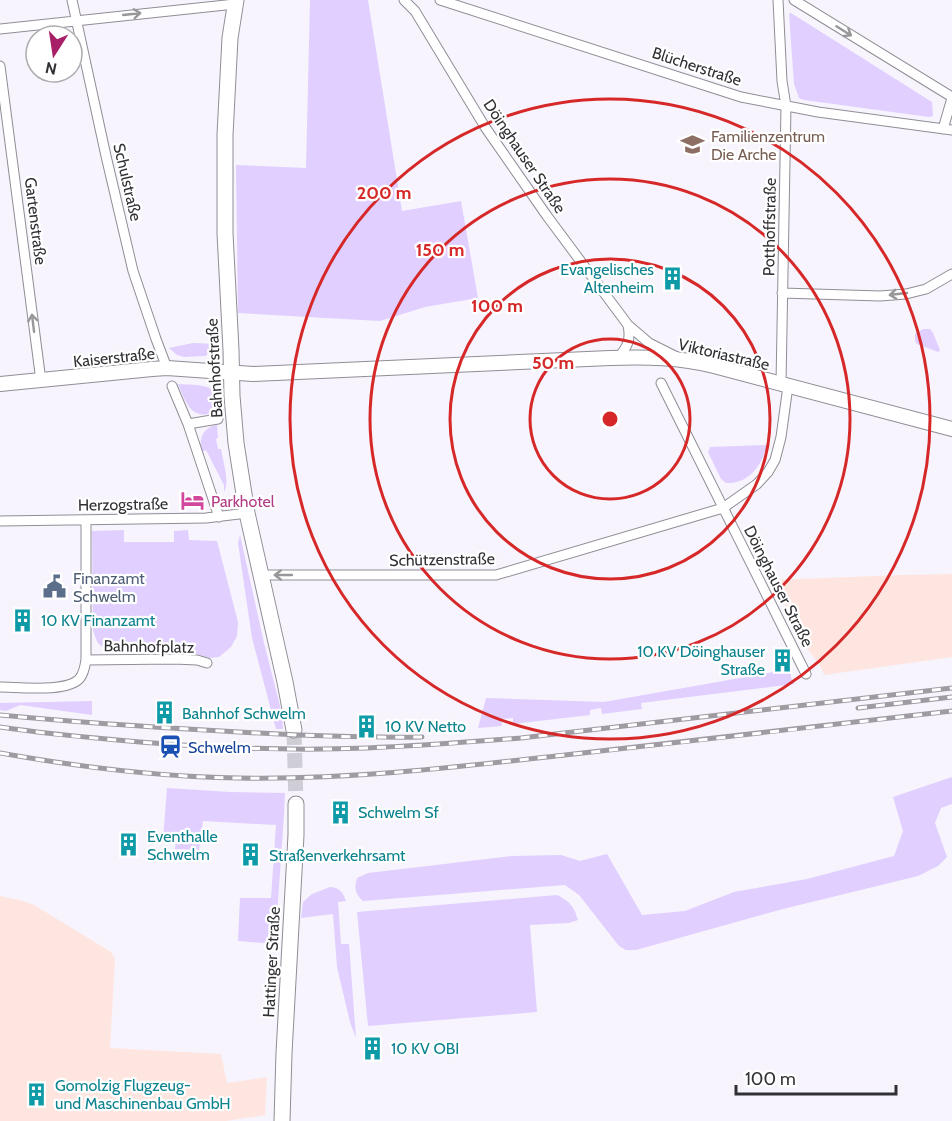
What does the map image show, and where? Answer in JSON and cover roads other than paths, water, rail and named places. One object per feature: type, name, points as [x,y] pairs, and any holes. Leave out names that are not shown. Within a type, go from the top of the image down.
[{"type":"main road","name":"Bahnhofstraße","points":[[235,2],[229,48],[225,135],[225,233],[233,417],[247,513],[294,730]]},
{"type":"main road","name":"Viktoriastraße","points":[[232,373],[253,374],[618,358],[682,359],[952,429]]},
{"type":"main road","name":"Kaiserstraße","points":[[0,384],[167,368],[232,373]]},
{"type":"main road","name":"Hattinger Straße","points":[[282,1121],[296,804]]},
{"type":"street","name":"Schulstraße","points":[[72,0],[134,271],[167,368]]},
{"type":"street","name":"Döinghauser Straße","points":[[404,0],[415,11],[485,127],[547,216],[628,325],[649,343],[682,359]]},
{"type":"street","name":"Blücherstraße","points":[[440,0],[741,97],[818,112],[948,130]]},
{"type":"street","name":"Potthoffstraße","points":[[723,508],[757,484],[768,472],[779,449],[784,385],[782,293],[786,106],[782,81],[778,0]]},
{"type":"street","points":[[794,0],[952,97],[948,130]]},
{"type":"street","points":[[0,29],[235,2]]},
{"type":"street","name":"Gartenstraße","points":[[0,66],[41,381]]},
{"type":"street","points":[[782,293],[880,296],[906,294],[926,289],[952,274]]},
{"type":"street","points":[[618,358],[628,343],[630,335],[628,325]]},
{"type":"street","name":"Döinghauser Straße","points":[[661,383],[806,674]]},
{"type":"street","points":[[172,386],[188,424],[219,517]]},
{"type":"street","points":[[188,424],[218,419]]},
{"type":"street","name":"Schützenstraße","points":[[261,575],[496,575],[723,508]]},
{"type":"street","name":"Herzogstraße","points":[[0,521],[219,517],[247,513]]},
{"type":"street","name":"Bahnhofplatz","points":[[87,520],[86,660],[174,659],[207,663]]},
{"type":"street","points":[[0,687],[54,687],[74,683],[81,678],[86,660]]},
{"type":"tunnel","points":[[294,730],[296,804]]},
{"type":"railway","points":[[0,727],[196,746],[282,749],[367,748],[521,738],[952,688]]},
{"type":"railway","points":[[858,708],[952,697]]},
{"type":"railway","points":[[0,753],[89,767],[179,776],[321,777],[484,764],[952,711]]},
{"type":"railway","points":[[0,715],[272,734],[422,737]]},
{"type":"place","name":"Familienzentrum Die Arche","points":[[693,145]]},
{"type":"place","name":"Evangelisches Altenheim","points":[[672,278]]},
{"type":"place","name":"Parkhotel","points":[[193,501]]},
{"type":"place","name":"Finanzamt Schwelm","points":[[55,587]]},
{"type":"place","name":"10 KV Finanzamt","points":[[23,620]]},
{"type":"place","name":"10 KV Döinghauser Straße","points":[[783,660]]},
{"type":"place","name":"Bahnhof Schwelm","points":[[164,713]]},
{"type":"place","name":"10 KV Netto","points":[[367,726]]},
{"type":"place","name":"Schwelm","points":[[170,747]]},
{"type":"place","name":"Schwelm Sf","points":[[340,812]]},
{"type":"place","name":"Eventhalle Schwelm","points":[[129,845]]},
{"type":"place","name":"Straßenverkehrsamt","points":[[251,855]]},
{"type":"place","name":"10 KV OBI","points":[[373,1048]]},
{"type":"place","name":"Gomolzig Flugzeug- und Maschinenbau GmbH","points":[[37,1094]]}]
